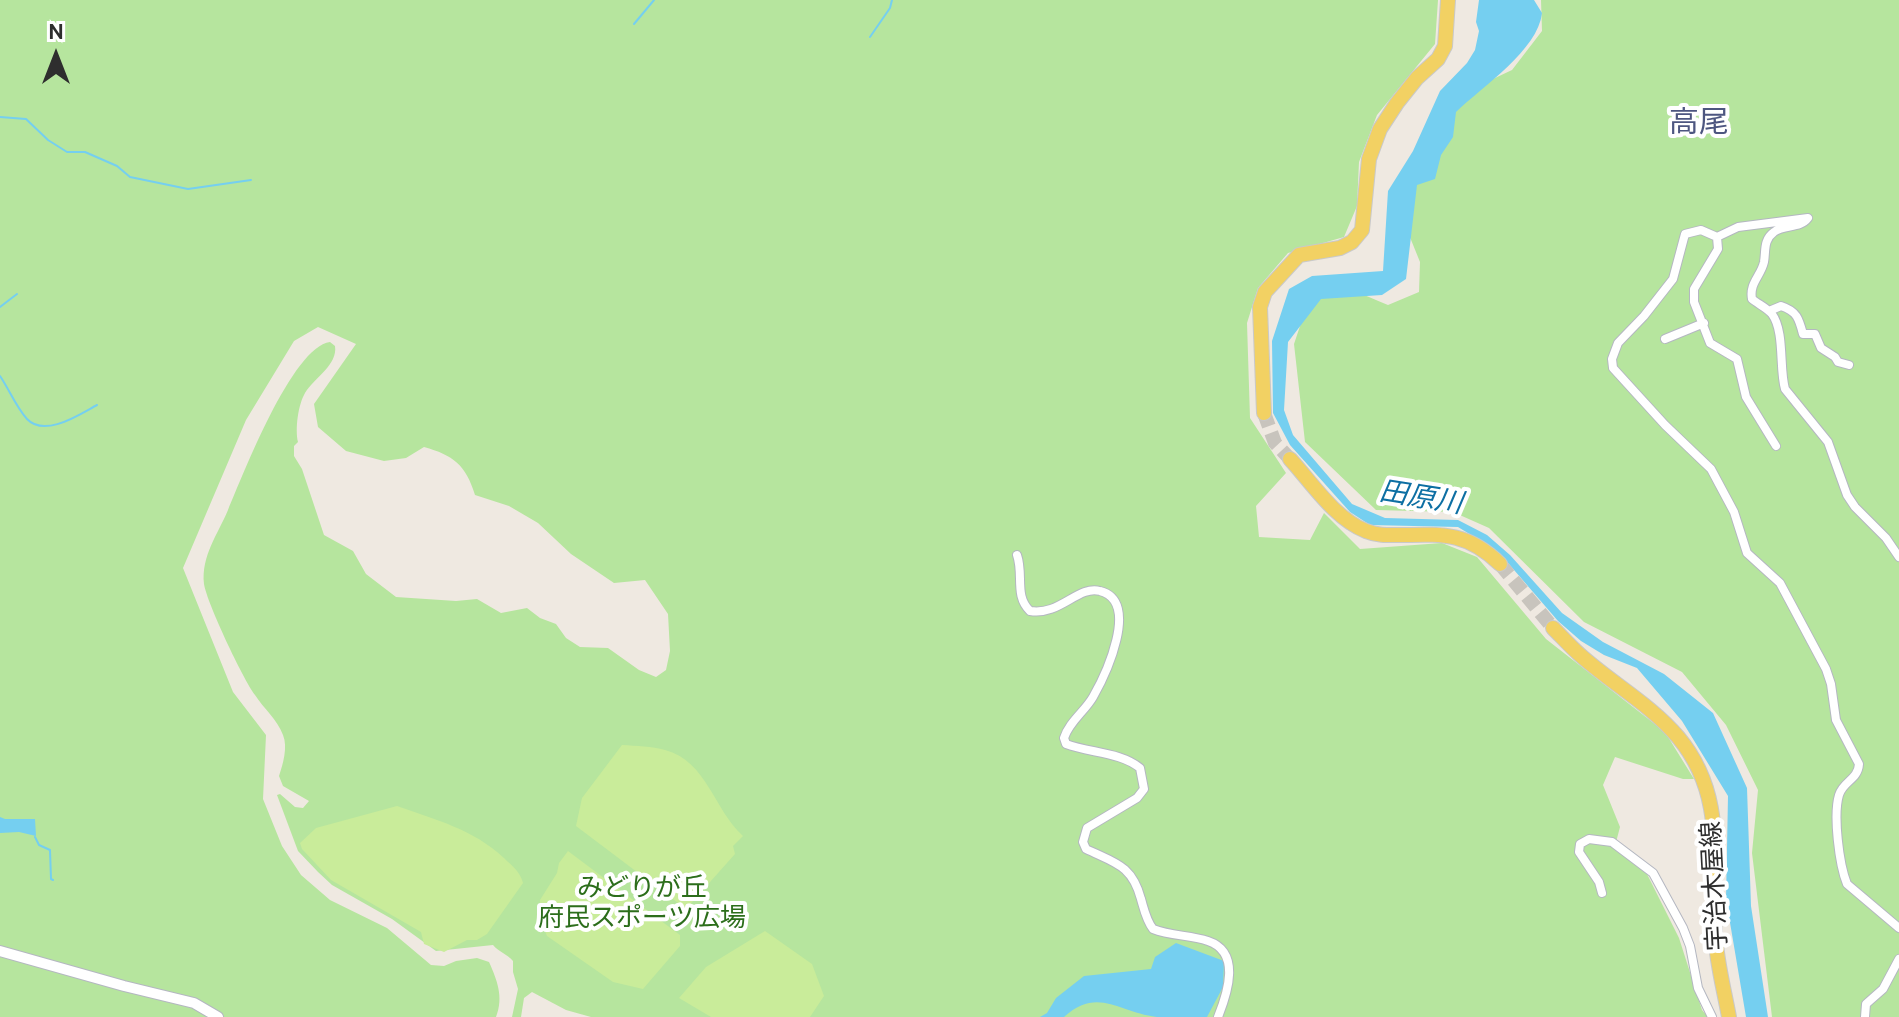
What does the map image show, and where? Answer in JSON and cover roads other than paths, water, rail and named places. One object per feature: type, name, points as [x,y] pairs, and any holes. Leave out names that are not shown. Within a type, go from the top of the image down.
[{"type":"main road","points":[[1264,413],[1260,307],[1265,292],[1299,255],[1340,248],[1352,242],[1362,230],[1369,159],[1380,129],[1397,103],[1417,78],[1438,59],[1445,46],[1448,0]]},
{"type":"main road","points":[[1290,459],[1346,520],[1364,530],[1378,535],[1439,534],[1459,538],[1485,550],[1500,564]]},
{"type":"main road","name":"宇治木屋線","points":[[1553,628],[1579,655],[1658,716],[1680,739],[1697,768],[1711,803],[1715,825],[1715,931],[1729,1017]]},
{"type":"street","points":[[1899,557],[1886,538],[1855,507],[1847,495],[1828,442],[1785,389],[1782,350],[1774,316],[1752,299],[1751,290],[1763,266],[1766,243],[1777,229],[1802,224],[1808,218],[1738,227],[1717,237],[1701,230],[1685,234],[1676,273],[1644,316],[1618,343],[1612,359],[1613,368],[1711,469],[1734,512],[1747,553],[1780,583],[1815,647],[1831,684],[1836,720],[1859,764],[1855,777],[1842,788],[1838,797],[1838,832],[1844,876],[1853,889],[1899,928]]},
{"type":"street","points":[[1717,237],[1718,249],[1694,289],[1697,313],[1704,323],[1710,343],[1737,359],[1746,397],[1776,446]]},
{"type":"street","points":[[1769,311],[1781,306],[1788,308],[1797,315],[1803,334],[1815,334],[1821,348],[1838,362],[1849,365]]},
{"type":"street","points":[[1665,339],[1704,323]]},
{"type":"street","points":[[1017,555],[1020,596],[1030,611],[1048,612],[1088,591],[1097,590],[1105,593],[1119,610],[1118,635],[1107,669],[1093,698],[1064,738],[1066,744],[1076,748],[1131,761],[1140,768],[1144,789],[1137,798],[1087,828],[1083,842],[1086,849],[1119,864],[1136,881],[1153,929],[1208,941],[1227,955],[1230,967],[1218,1017]]},
{"type":"street","points":[[1602,893],[1599,882],[1579,852],[1580,844],[1589,839],[1612,842],[1653,873],[1683,928],[1690,946],[1698,988],[1712,1017]]},
{"type":"street","points":[[0,951],[194,1003],[218,1017]]},
{"type":"street","points":[[1865,1017],[1866,1004],[1883,989],[1899,959]]},
{"type":"water","points":[[1479,0],[1534,0],[1542,13],[1538,27],[1520,54],[1456,112],[1453,137],[1441,155],[1435,179],[1417,185],[1406,279],[1382,295],[1321,299],[1288,342],[1284,410],[1293,435],[1352,504],[1385,518],[1458,520],[1487,535],[1510,555],[1562,613],[1603,642],[1664,674],[1713,713],[1747,788],[1751,906],[1768,1017],[1746,1017],[1726,899],[1728,796],[1682,721],[1637,668],[1604,655],[1581,641],[1558,621],[1502,556],[1481,541],[1458,527],[1370,525],[1350,512],[1290,445],[1273,413],[1272,341],[1289,289],[1312,276],[1383,271],[1388,191],[1413,151],[1440,91],[1475,50],[1479,31],[1476,22]]},
{"type":"water","points":[[0,817],[35,819],[36,836],[19,832],[0,833]]},
{"type":"water","points":[[1176,943],[1224,961],[1223,987],[1207,1017],[1157,1017],[1099,1002],[1076,1008],[1064,1017],[1040,1017],[1047,1013],[1056,998],[1084,976],[1151,969],[1155,957]]},
{"type":"waterway","points":[[634,24],[654,0]]},
{"type":"waterway","points":[[870,37],[892,0]]},
{"type":"waterway","points":[[0,117],[26,119],[48,140],[67,152],[85,152],[117,166],[130,177],[188,189],[251,180]]},
{"type":"waterway","points":[[0,307],[17,294]]},
{"type":"waterway","points":[[0,376],[23,414],[34,424],[53,425],[97,405]]},
{"type":"waterway","points":[[35,837],[39,845],[50,850],[53,880]]},
{"type":"tunnel","points":[[1264,413],[1275,443],[1290,459]]},
{"type":"tunnel","points":[[1500,564],[1553,628]]},
{"type":"district","name":"高尾","points":[[1699,123]]},
{"type":"water label","name":"田原川","points":[[1421,498]]},
{"type":"park label","name":"みどりが丘 府民スポーツ広場","points":[[642,903]]}]
